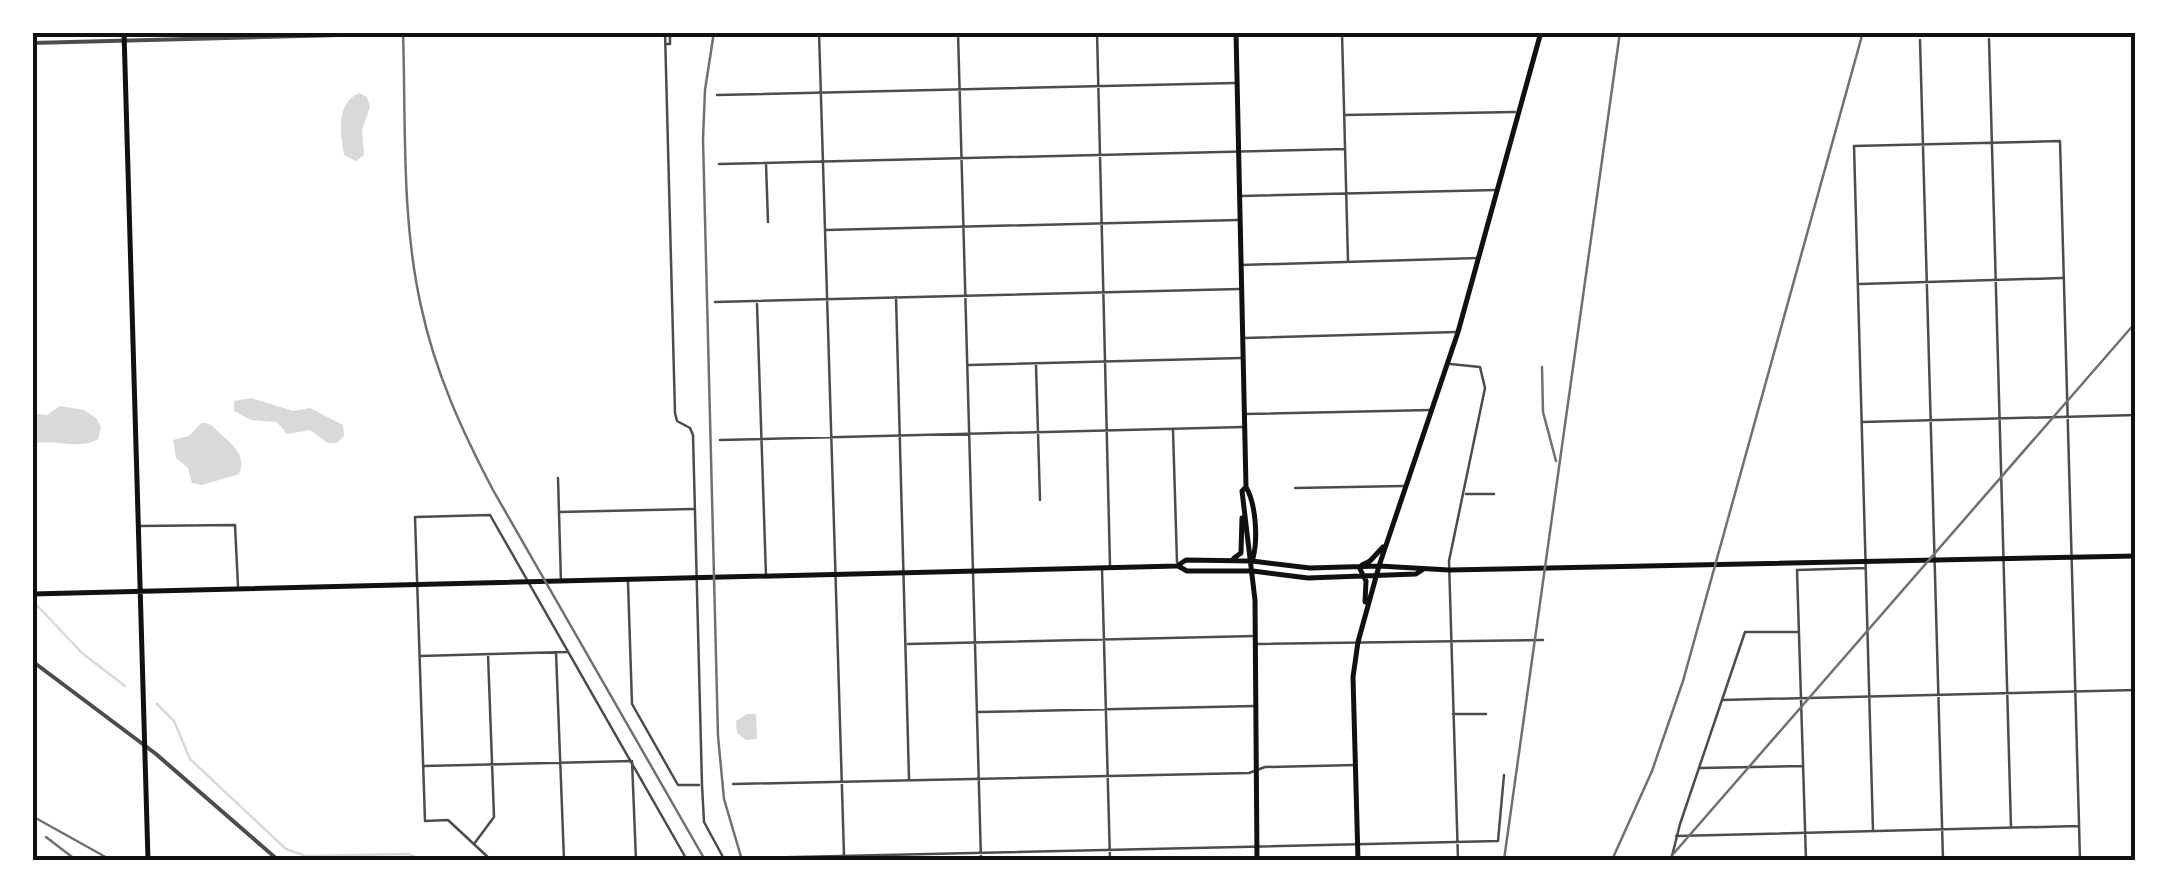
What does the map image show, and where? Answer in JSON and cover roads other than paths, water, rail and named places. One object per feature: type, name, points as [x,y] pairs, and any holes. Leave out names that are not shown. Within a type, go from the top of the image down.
[{"type":"main road","points":[[1236,32],[1246,487],[1250,492],[1256,548],[1252,561]]},
{"type":"main road","points":[[1358,860],[1354,676],[1365,610],[1458,332],[1541,32]]},
{"type":"main road","points":[[124,36],[148,860]]},
{"type":"main road","points":[[1226,560],[1241,553],[1242,492],[1246,487]]},
{"type":"main road","points":[[1243,516],[1252,561],[1256,640],[1257,860]]},
{"type":"main road","points":[[1359,567],[1371,560],[1387,541]]},
{"type":"main road","points":[[1177,566],[1186,560],[1226,560],[1310,568],[1448,570],[2136,556]]},
{"type":"main road","points":[[32,594],[1177,566],[1187,571],[1253,571],[1308,578],[1416,574],[1422,570]]},
{"type":"main road","points":[[1359,567],[1364,576],[1365,610]]},
{"type":"street","points":[[32,42],[124,36],[454,32]]},
{"type":"street","points":[[667,32],[675,413],[678,422],[690,428],[704,822],[724,859]]},
{"type":"street","points":[[819,32],[844,856]]},
{"type":"street","points":[[958,32],[981,860]]},
{"type":"street","points":[[1096,32],[1105,362],[1104,640],[1110,860]]},
{"type":"street","points":[[1342,32],[1348,262]]},
{"type":"street","points":[[1989,39],[2010,828]]},
{"type":"street","points":[[1920,40],[1943,860]]},
{"type":"street","points":[[717,94],[1236,83]]},
{"type":"street","points":[[1344,115],[1517,112]]},
{"type":"street","points":[[1873,831],[1854,146],[2060,141],[2080,860]]},
{"type":"street","points":[[719,164],[1345,148]]},
{"type":"street","points":[[766,163],[768,222]]},
{"type":"street","points":[[1238,196],[1496,190]]},
{"type":"street","points":[[824,230],[1239,220]]},
{"type":"street","points":[[1240,265],[1479,258]]},
{"type":"street","points":[[1858,284],[2064,278]]},
{"type":"street","points":[[714,302],[1241,289]]},
{"type":"street","points":[[896,298],[909,780]]},
{"type":"street","points":[[757,300],[766,577]]},
{"type":"street","points":[[1242,338],[1458,332]]},
{"type":"street","points":[[2134,336],[2136,380]]},
{"type":"street","points":[[967,365],[1243,358]]},
{"type":"street","points":[[1036,364],[1040,500]]},
{"type":"street","points":[[1448,364],[1477,366],[1484,377],[1483,401],[1448,570],[1458,860]]},
{"type":"street","points":[[1244,414],[1432,410]]},
{"type":"street","points":[[1861,422],[2136,416]]},
{"type":"street","points":[[720,440],[1244,427]]},
{"type":"street","points":[[1173,429],[1177,566]]},
{"type":"street","points":[[558,478],[561,582]]},
{"type":"street","points":[[1294,488],[1405,486]]},
{"type":"street","points":[[1464,494],[1494,494]]},
{"type":"street","points":[[559,512],[694,509]]},
{"type":"street","points":[[492,860],[448,820],[425,821],[416,517],[490,515],[687,860]]},
{"type":"street","points":[[138,526],[235,525],[238,590]]},
{"type":"street","points":[[1806,860],[1797,570],[1865,564]]},
{"type":"street","points":[[628,580],[632,704],[678,784],[702,785]]},
{"type":"street","points":[[1671,860],[1745,632],[1799,632]]},
{"type":"street","points":[[905,644],[1543,640]]},
{"type":"street","points":[[556,652],[564,860]]},
{"type":"street","points":[[420,656],[568,652]]},
{"type":"street","points":[[474,844],[494,820],[488,654]]},
{"type":"street","points":[[34,663],[156,754],[278,860]]},
{"type":"street","points":[[1722,700],[2136,690]]},
{"type":"street","points":[[976,712],[1256,706]]},
{"type":"street","points":[[1454,714],[1486,714]]},
{"type":"street","points":[[423,766],[632,761]]},
{"type":"street","points":[[632,761],[636,860]]},
{"type":"street","points":[[733,784],[1249,773],[1356,765]]},
{"type":"street","points":[[1698,768],[1803,766]]},
{"type":"street","points":[[668,860],[910,858],[1498,841],[1504,775]]},
{"type":"street","points":[[1676,836],[2080,826]]},
{"type":"waterway","points":[[32,600],[82,653],[125,686]]},
{"type":"waterway","points":[[157,704],[174,721],[190,759],[286,849],[306,856],[408,854],[423,860]]},
{"type":"railway","points":[[403,32],[410,238],[421,306],[442,378],[493,490],[705,860]]},
{"type":"railway","points":[[714,32],[705,90],[703,139],[718,736],[724,799],[742,860]]},
{"type":"railway","points":[[1504,860],[1620,32]]},
{"type":"railway","points":[[1612,860],[1652,771],[1683,681],[1863,32]]},
{"type":"railway","points":[[1668,860],[2136,322]]},
{"type":"railway","points":[[1542,367],[1543,412],[1556,461]]},
{"type":"railway","points":[[32,816],[111,860]]},
{"type":"railway","points":[[46,837],[76,860]]}]
